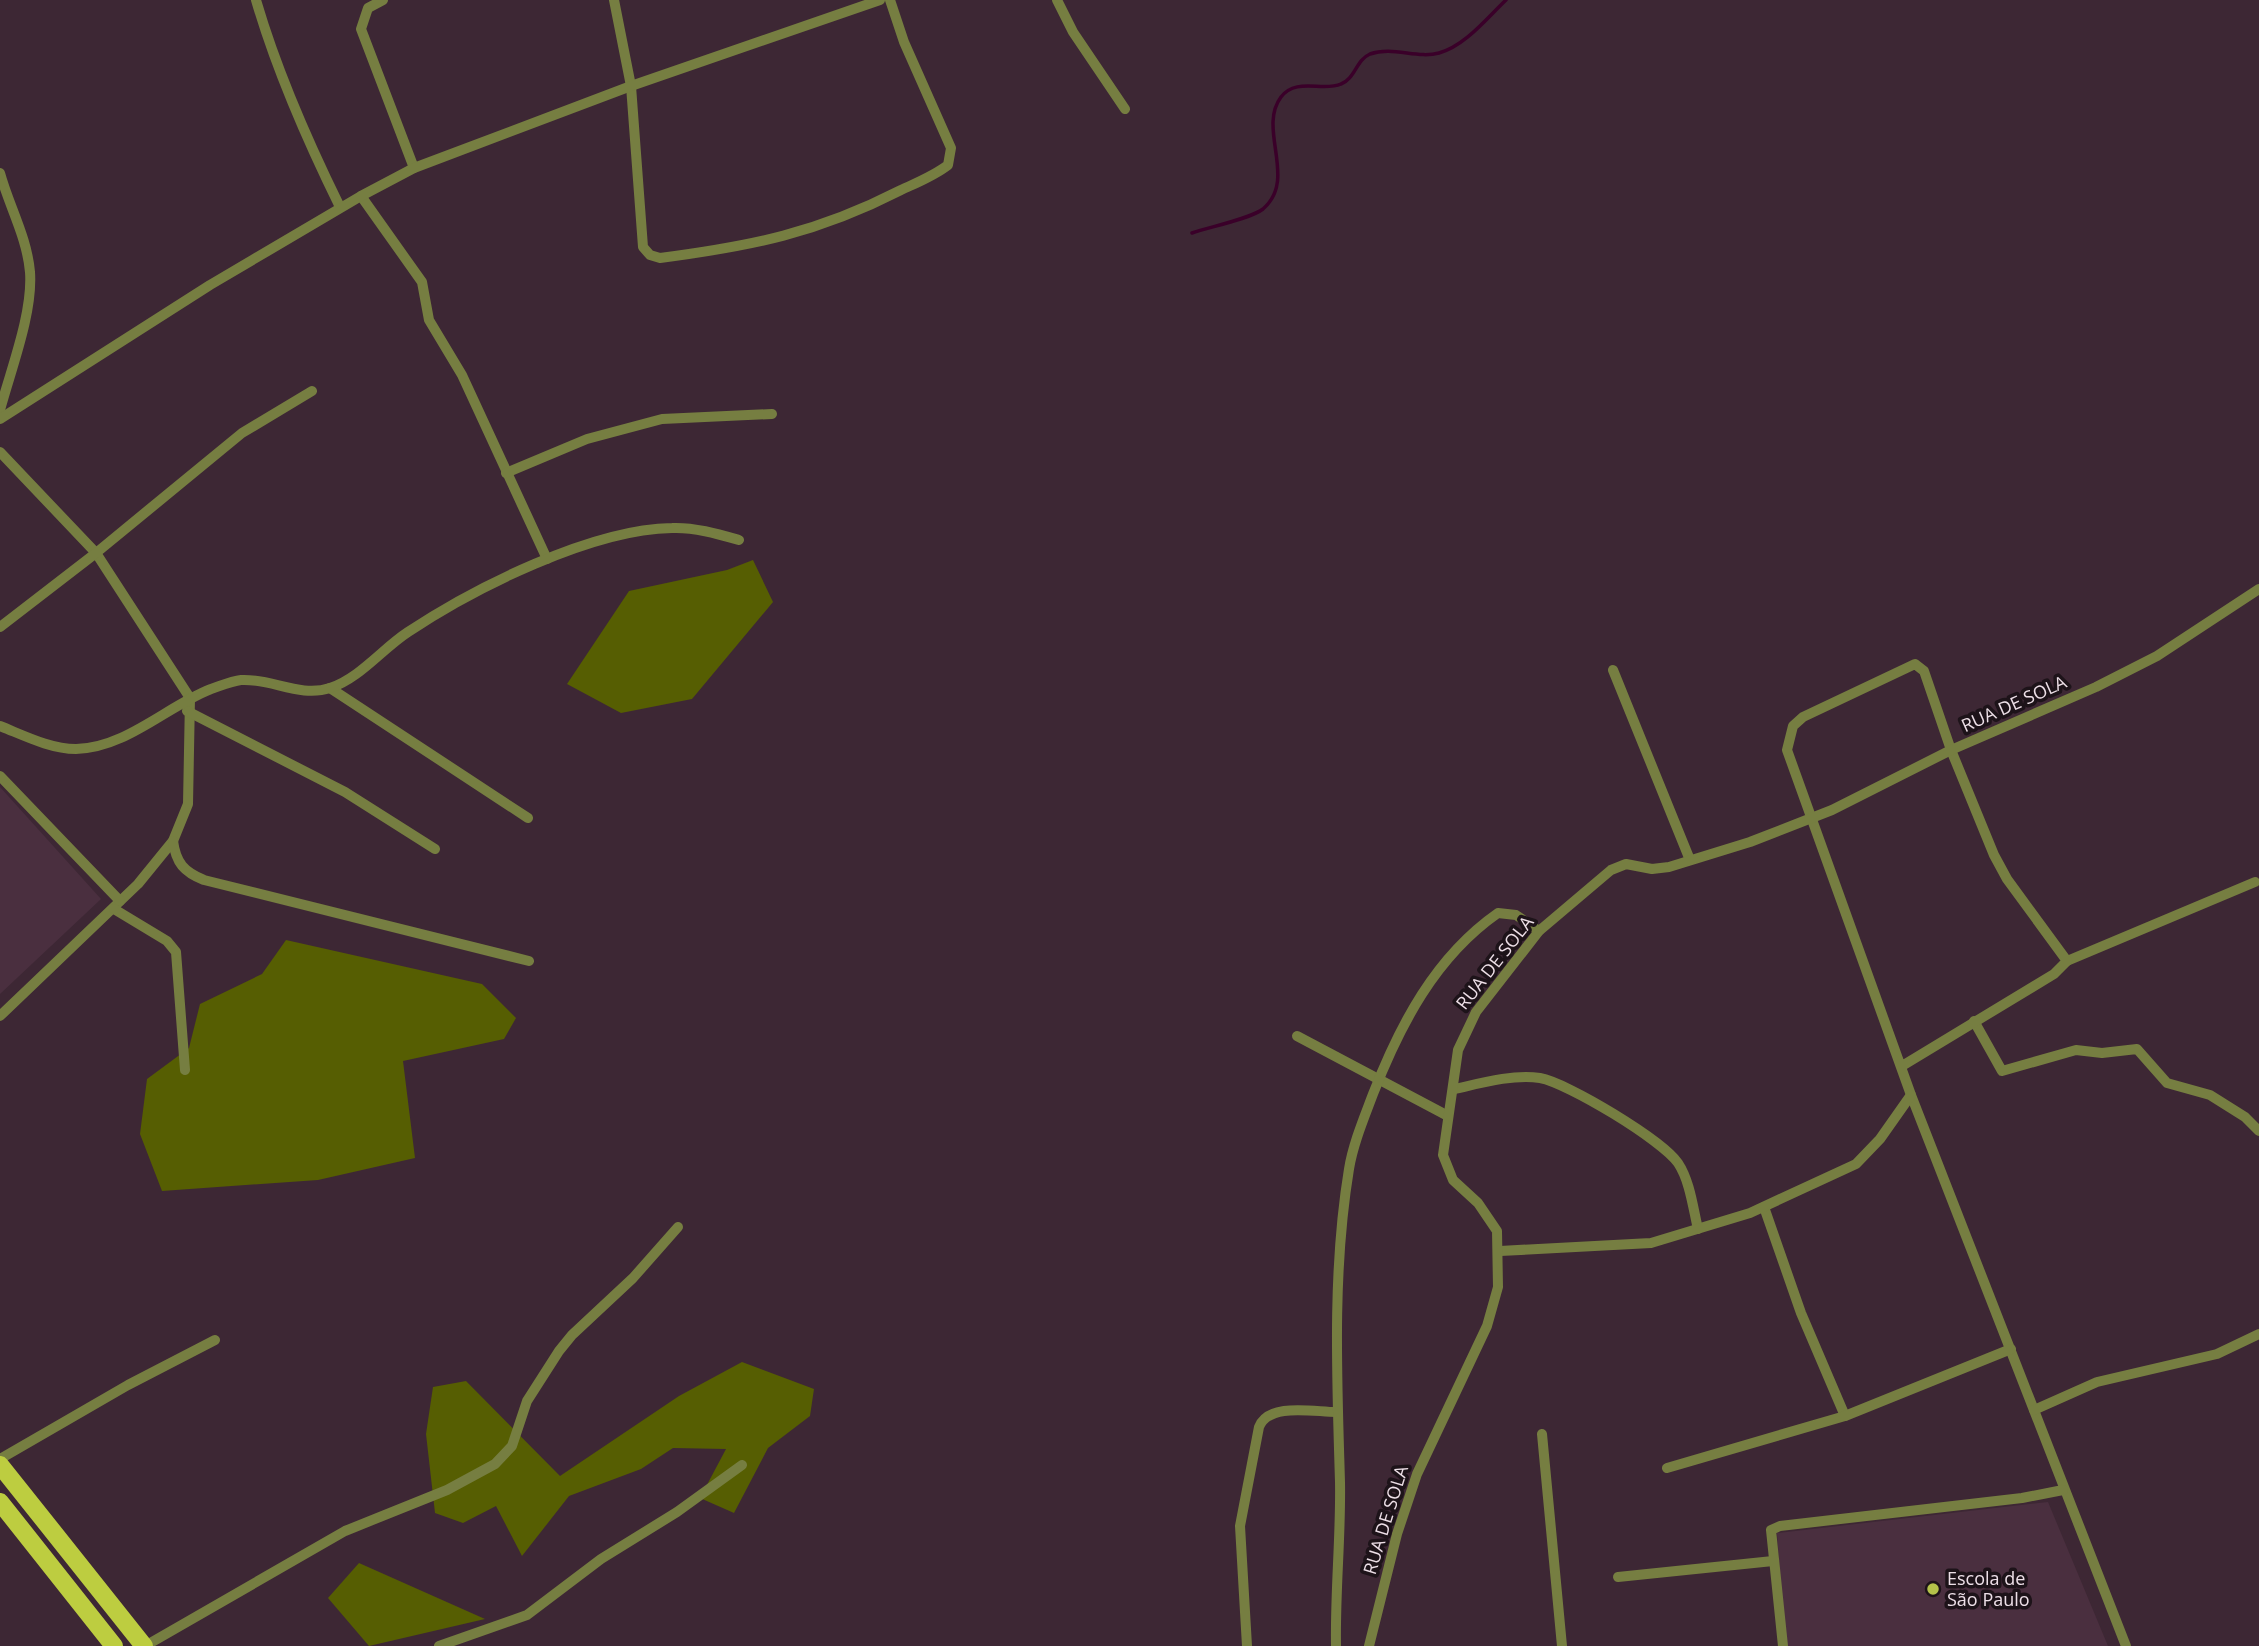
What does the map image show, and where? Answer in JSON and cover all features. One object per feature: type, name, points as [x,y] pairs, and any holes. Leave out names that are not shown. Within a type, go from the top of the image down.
[{"type":"main road","points":[[0,1465],[145,1646]]},
{"type":"main road","points":[[0,1502],[114,1646]]},
{"type":"street","points":[[256,0],[274,60],[340,208]]},
{"type":"street","points":[[383,0],[368,8],[361,29],[414,168]]},
{"type":"street","points":[[614,0],[631,86],[643,247],[650,256],[660,258],[740,248],[824,226],[933,174],[951,161],[951,148],[904,42],[890,0]]},
{"type":"street","points":[[0,419],[153,320],[340,208],[414,168],[631,86],[880,0]]},
{"type":"street","points":[[1057,0],[1073,32],[1125,109]]},
{"type":"street","points":[[0,173],[21,232],[30,271],[27,306],[0,410]]},
{"type":"street","points":[[361,196],[422,282],[425,310],[468,387],[547,559]]},
{"type":"street","points":[[0,627],[96,553],[242,433],[312,391]]},
{"type":"street","points":[[506,473],[587,439],[662,419],[772,414]]},
{"type":"street","points":[[0,452],[96,553],[190,698],[187,711],[188,804],[173,841],[146,876],[0,1016]]},
{"type":"street","points":[[0,726],[60,747],[87,747],[131,732],[190,698],[242,680],[302,690],[330,688],[346,680],[419,625],[476,592],[547,559],[651,529],[674,527],[739,540]]},
{"type":"street","name":"RUA DE SOLA","points":[[1369,1646],[1397,1534],[1417,1474],[1494,1306],[1500,1251],[1497,1231],[1490,1217],[1465,1194],[1446,1169],[1442,1143],[1455,1088],[1455,1062],[1463,1034],[1506,971],[1539,931],[1611,870],[1626,864],[1657,869],[1810,819],[1951,750],[2096,687],[2157,656],[2259,589]]},
{"type":"street","points":[[2067,961],[2007,879],[1951,750],[1924,671],[1915,664],[1803,717],[1793,726],[1787,750],[1810,819],[1911,1095],[2126,1646]]},
{"type":"street","points":[[1612,670],[1690,860]]},
{"type":"street","points":[[330,688],[528,818]]},
{"type":"street","points":[[187,711],[345,792],[436,849]]},
{"type":"street","points":[[0,776],[117,905],[167,941],[176,952],[185,1070]]},
{"type":"street","points":[[173,841],[175,854],[183,869],[204,880],[529,961]]},
{"type":"street","points":[[1902,1066],[2054,974],[2067,961],[2255,882]]},
{"type":"street","points":[[1336,1646],[1340,1482],[1336,1412],[1345,1196],[1350,1161],[1379,1078],[1400,1029],[1418,998],[1478,928],[1497,913],[1516,915],[1539,931]]},
{"type":"street","points":[[1974,1021],[2002,1071],[2076,1050],[2102,1053],[2137,1049],[2167,1083],[2210,1095],[2245,1117],[2259,1131]]},
{"type":"street","points":[[1297,1036],[1448,1116]]},
{"type":"street","points":[[1455,1088],[1523,1077],[1546,1080],[1569,1088],[1658,1143],[1673,1157],[1685,1176],[1698,1229]]},
{"type":"street","points":[[1500,1251],[1651,1243],[1764,1207],[1856,1164],[1880,1139],[1911,1095]]},
{"type":"street","points":[[1764,1207],[1801,1313],[1845,1416]]},
{"type":"street","points":[[145,1646],[345,1531],[447,1490],[495,1464],[512,1447],[527,1401],[559,1351],[572,1335],[634,1278],[678,1227]]},
{"type":"street","points":[[2034,1410],[2097,1382],[2217,1354],[2259,1334]]},
{"type":"street","points":[[0,1459],[128,1385],[215,1340]]},
{"type":"street","points":[[1667,1468],[1845,1416],[2011,1349]]},
{"type":"street","points":[[1247,1646],[1240,1526],[1259,1427],[1262,1420],[1274,1413],[1336,1412]]},
{"type":"street","points":[[1542,1434],[1562,1646]]},
{"type":"street","points":[[439,1646],[527,1615],[601,1559],[677,1512],[742,1465]]},
{"type":"street","points":[[1783,1646],[1771,1530],[1780,1526],[2022,1499],[2063,1490]]},
{"type":"street","points":[[1618,1577],[1773,1561]]},
{"type":"shaded area","points":[[0,787],[101,899],[0,994]]},
{"type":"shaded area","name":"Escola de São Paulo","points":[[2048,1502],[2108,1646],[1785,1646],[1777,1533]]},
{"type":"green space","points":[[753,560],[773,602],[692,699],[621,713],[567,684],[629,591],[727,570]]},
{"type":"green space","points":[[286,940],[482,984],[516,1018],[504,1039],[403,1061],[415,1158],[318,1180],[162,1191],[140,1134],[147,1079],[189,1048],[200,1004],[262,974]]},
{"type":"green space","points":[[742,1362],[814,1389],[810,1416],[768,1448],[734,1513],[700,1498],[726,1449],[673,1448],[641,1469],[569,1496],[522,1556],[496,1506],[463,1523],[435,1513],[426,1434],[433,1387],[466,1381],[560,1476],[679,1396]]},
{"type":"green space","points":[[359,1563],[485,1619],[369,1646],[328,1598]]},
{"type":"waterway","points":[[1192,233],[1257,213],[1273,197],[1278,169],[1273,124],[1275,110],[1287,91],[1302,86],[1326,87],[1346,82],[1370,54],[1387,51],[1422,55],[1449,49],[1475,31],[1506,0]]},
{"type":"place","name":"Escola de São Paulo","points":[[1933,1589]]}]
